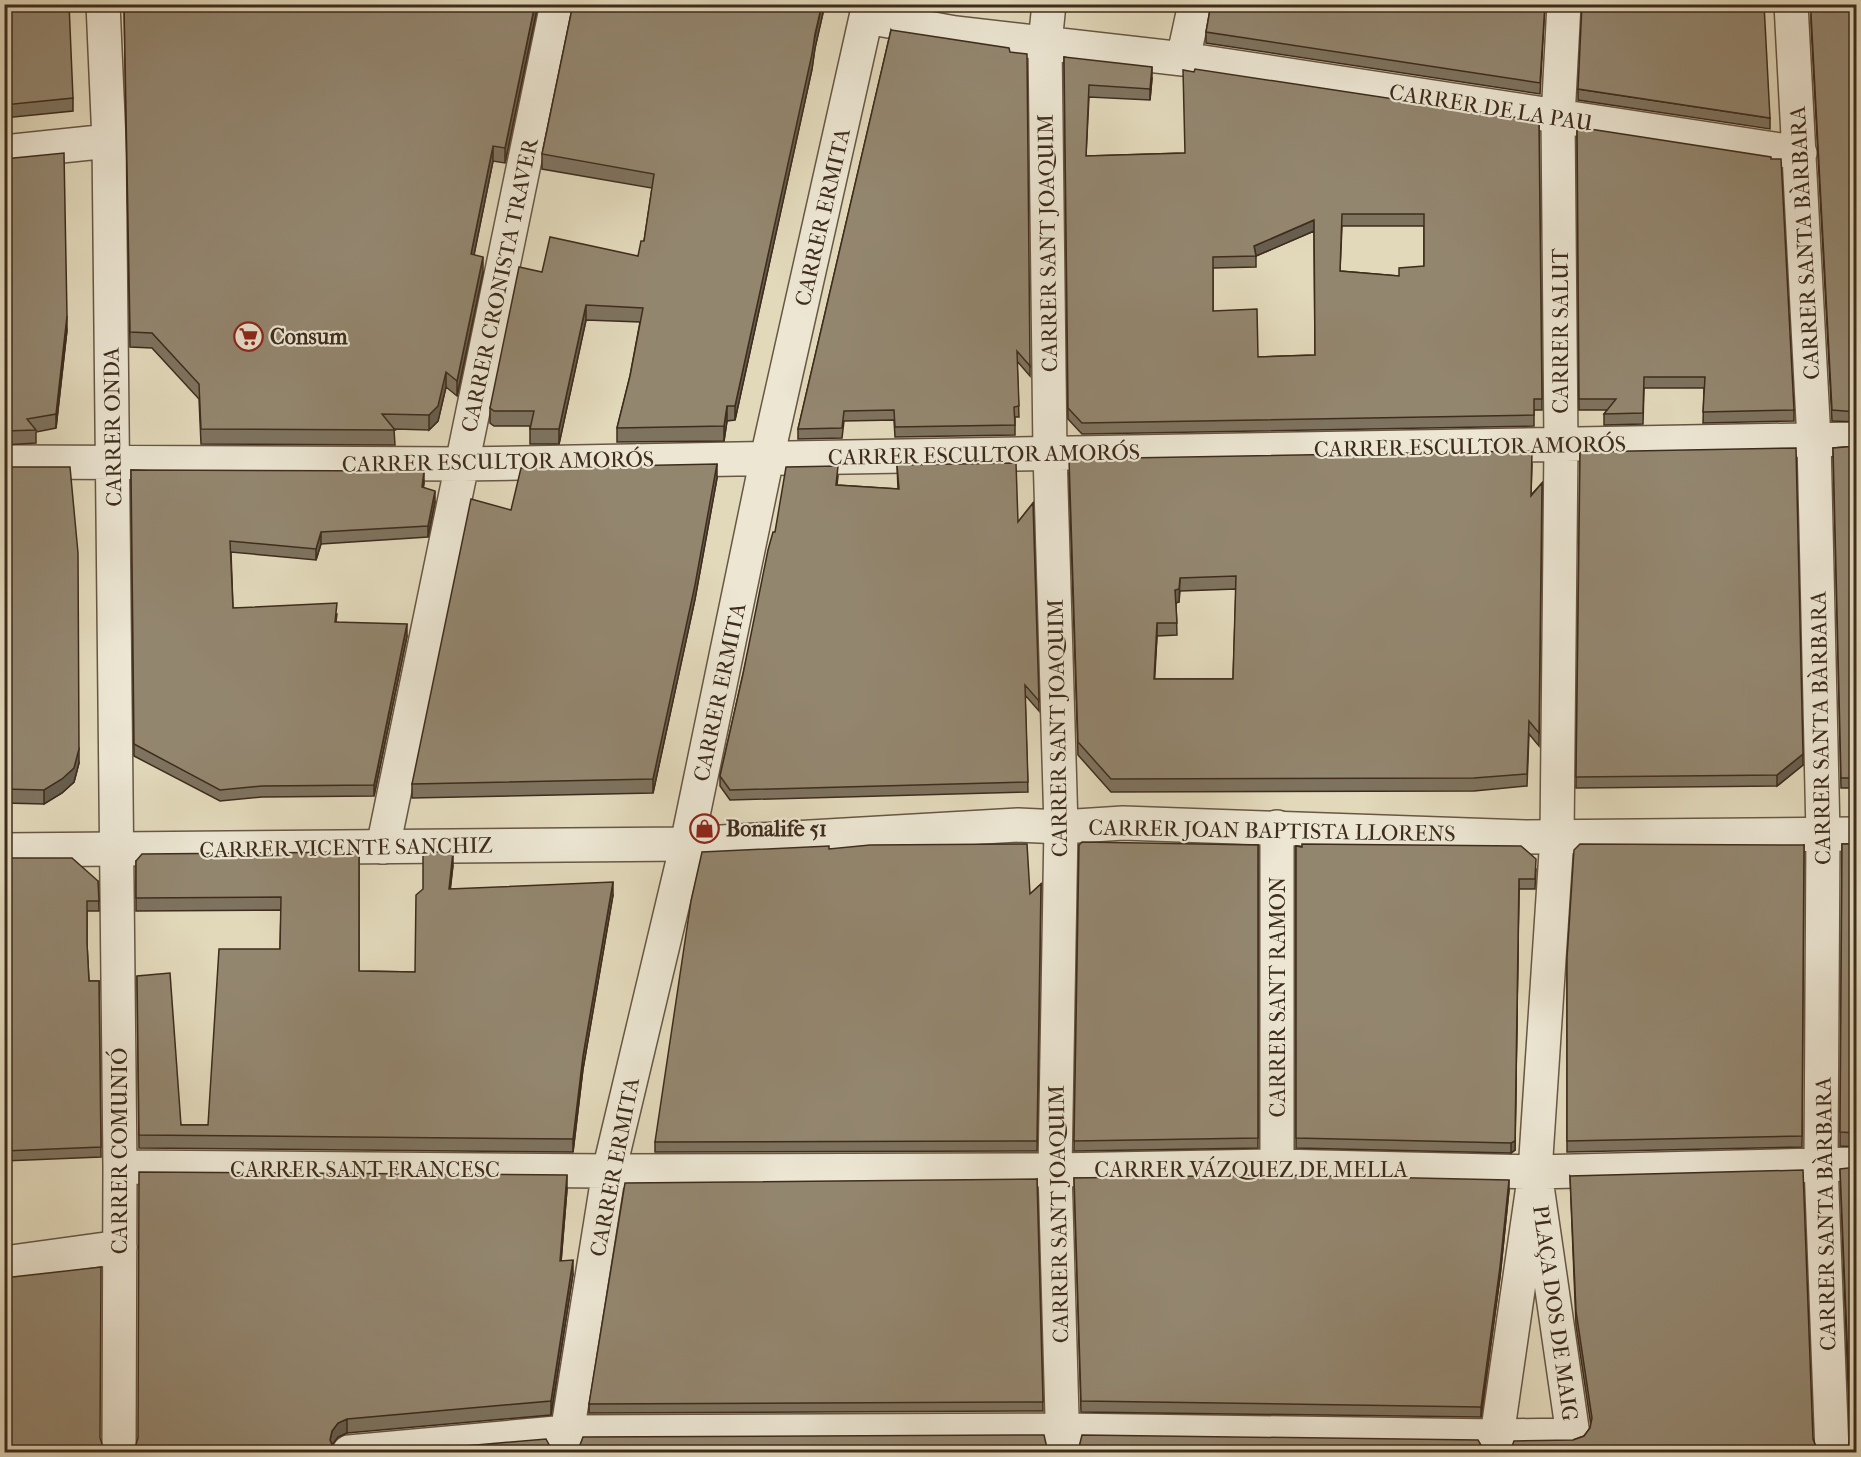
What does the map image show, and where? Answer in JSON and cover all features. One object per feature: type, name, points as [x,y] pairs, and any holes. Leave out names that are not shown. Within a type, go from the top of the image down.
[{"type":"street","name":"CARRER ONDA","points":[[103,4],[109,141],[117,849]]},
{"type":"street","name":"CARRER CRONISTA TRAVER","points":[[383,847],[557,4]]},
{"type":"street","name":"CARRER SANT JOAQUIM","points":[[1049,4],[1044,43],[1050,453],[1061,827],[1055,1170],[1063,1441]]},
{"type":"street","points":[[1183,59],[1195,4]]},
{"type":"street","name":"CARRER SALUT","points":[[1557,837],[1561,444],[1558,118],[1564,4]]},
{"type":"street","name":"CARRER SANTA BÀRBARA","points":[[1791,4],[1814,440],[1824,834],[1821,1164],[1832,1452]]},
{"type":"street","name":"CARRER DE LA PAU","points":[[868,11],[955,33],[1183,59],[1558,118],[1800,153]]},
{"type":"street","name":"CARRER ERMITA","points":[[566,1442],[609,1171],[687,844],[768,458],[868,11]]},
{"type":"street","points":[[4,152],[109,141]]},
{"type":"street","name":"CARRER ESCULTOR AMORÓS","points":[[4,462],[462,464],[1857,439]]},
{"type":"street","name":"CARRER JOAN BAPTISTA LLORENS","points":[[687,844],[1018,825],[1061,827],[1123,823],[1557,837],[1857,834]]},
{"type":"street","name":"CARRER SANT RAMON","points":[[1277,827],[1277,1166]]},
{"type":"street","name":"PLAÇA DOS DE MAIG","points":[[1535,1172],[1573,1444],[1496,1444],[1535,1172],[1557,837]]},
{"type":"street","name":"CARRER VICENTE SANCHIZ","points":[[4,850],[687,844]]},
{"type":"street","name":"CARRER COMUNIÓ","points":[[117,849],[120,1167],[119,1452]]},
{"type":"street","name":"CARRER VÁZQUEZ DE MELLA","points":[[609,1171],[1055,1170],[1277,1166],[1535,1172],[1857,1164]]},
{"type":"street","name":"CARRER SANT FRANCESC","points":[[120,1167],[609,1171]]},
{"type":"street","points":[[4,1263],[120,1247]]},
{"type":"street","points":[[349,1452],[566,1442],[1063,1441],[1496,1444]]},
{"type":"building","points":[[4,4],[69,4],[73,98],[4,105]]},
{"type":"building","points":[[124,4],[535,4],[505,148],[493,146],[471,254],[483,257],[457,381],[446,372],[438,406],[429,415],[382,414],[395,430],[201,429],[199,384],[152,333],[130,332]]},
{"type":"building","points":[[573,4],[822,4],[735,406],[727,406],[724,426],[617,428],[643,308],[586,305],[559,429],[530,429],[534,411],[494,411],[490,408],[519,267],[542,272],[550,237],[638,256],[641,241],[644,241],[654,174],[542,154]]},
{"type":"building","points":[[1211,4],[1545,4],[1540,83],[1206,32]]},
{"type":"building","points":[[1582,4],[1764,4],[1770,118],[1578,89]]},
{"type":"building","points":[[1812,4],[1857,4],[1857,412],[1832,410]]},
{"type":"building","points":[[891,30],[1009,48],[1010,52],[1027,54],[1030,366],[1017,351],[1019,406],[1014,407],[1015,425],[895,427],[894,410],[844,411],[842,428],[798,429]]},
{"type":"building","points":[[1064,57],[1152,67],[1150,89],[1089,85],[1086,156],[1185,153],[1183,70],[1194,72],[1195,69],[1539,121],[1542,399],[1534,399],[1534,415],[1082,423],[1068,408]],"holes":[[[1342,214],[1424,214],[1424,266],[1399,268],[1399,276],[1340,271]],[[1314,220],[1315,355],[1258,357],[1257,309],[1213,311],[1213,257],[1256,256],[1254,246]]]},
{"type":"building","points":[[1577,127],[1781,159],[1794,410],[1703,412],[1705,377],[1644,377],[1643,413],[1604,414],[1616,399],[1579,399]]},
{"type":"building","points":[[64,153],[67,316],[56,414],[27,419],[36,430],[4,431],[4,159]]},
{"type":"building","points":[[1857,446],[1857,778],[1841,778],[1833,448]]},
{"type":"building","points":[[1796,448],[1803,754],[1777,775],[1576,777],[1580,452]]},
{"type":"building","points":[[1532,451],[1531,496],[1542,483],[1539,733],[1529,721],[1527,774],[1474,778],[1111,779],[1078,742],[1069,459]],"holes":[[[1236,576],[1233,679],[1154,679],[1157,623],[1177,623],[1175,590],[1179,589],[1180,578]]]},
{"type":"building","points":[[1016,463],[1018,522],[1033,503],[1039,701],[1025,685],[1028,782],[730,790],[720,776],[768,550],[773,532],[775,532],[786,467],[838,466],[836,485],[899,489],[897,465]]},
{"type":"building","points":[[717,464],[695,585],[653,779],[412,784],[471,499],[511,510],[521,468]]},
{"type":"building","points":[[4,467],[70,467],[78,553],[79,749],[74,768],[44,790],[4,789]]},
{"type":"building","points":[[131,470],[424,471],[422,487],[435,491],[428,526],[321,532],[316,549],[230,541],[233,608],[337,603],[335,622],[407,624],[374,785],[262,786],[220,790],[134,744]]},
{"type":"building","points":[[1082,842],[1258,845],[1258,1138],[1074,1141],[1079,845]]},
{"type":"building","points":[[1027,844],[1030,894],[1041,884],[1037,1141],[655,1142],[691,901],[702,852],[829,846],[829,849],[870,845]]},
{"type":"building","points":[[1302,844],[1521,846],[1536,859],[1535,879],[1519,879],[1515,1141],[1511,1143],[1296,1138],[1296,846],[1302,847]]},
{"type":"building","points":[[1580,844],[1804,845],[1802,1136],[1567,1141],[1567,958],[1574,850]]},
{"type":"building","points":[[1842,844],[1857,844],[1857,1133],[1840,1132]]},
{"type":"building","points":[[359,852],[359,971],[415,972],[416,895],[423,889],[423,852],[453,852],[449,889],[613,882],[583,1056],[573,1139],[139,1135],[137,976],[170,973],[181,1125],[208,1125],[219,949],[280,949],[281,897],[136,898],[136,861],[142,854]]},
{"type":"building","points":[[4,858],[72,858],[98,881],[99,901],[87,901],[87,943],[89,981],[99,981],[101,1147],[4,1151]]},
{"type":"building","points":[[1857,1167],[1857,1452],[1843,1452],[1848,1447],[1851,1437],[1840,1169]]},
{"type":"building","points":[[1803,1170],[1813,1439],[1821,1452],[1507,1452],[1514,1441],[1573,1440],[1584,1436],[1590,1428],[1592,1418],[1576,1311],[1570,1176]]},
{"type":"building","points":[[139,1172],[567,1175],[560,1261],[573,1260],[551,1401],[347,1419],[338,1423],[332,1431],[330,1440],[338,1452],[130,1452],[135,1448],[138,1438]]},
{"type":"building","points":[[1277,1175],[1509,1180],[1481,1407],[1081,1401],[1074,1178]]},
{"type":"building","points":[[1037,1179],[1043,1402],[589,1404],[625,1183]]},
{"type":"building","points":[[101,1267],[100,1438],[103,1447],[108,1452],[4,1452],[4,1278]]},
{"type":"building","points":[[1044,1435],[1047,1448],[1052,1452],[575,1452],[583,1437]]},
{"type":"building","points":[[1082,1435],[1478,1440],[1485,1452],[1074,1452],[1079,1447]]},
{"type":"building","points":[[546,1439],[553,1452],[396,1452]]},
{"type":"place","name":"Consum","points":[[249,336]]},
{"type":"place","name":"Bonalife 51","points":[[705,828]]}]
